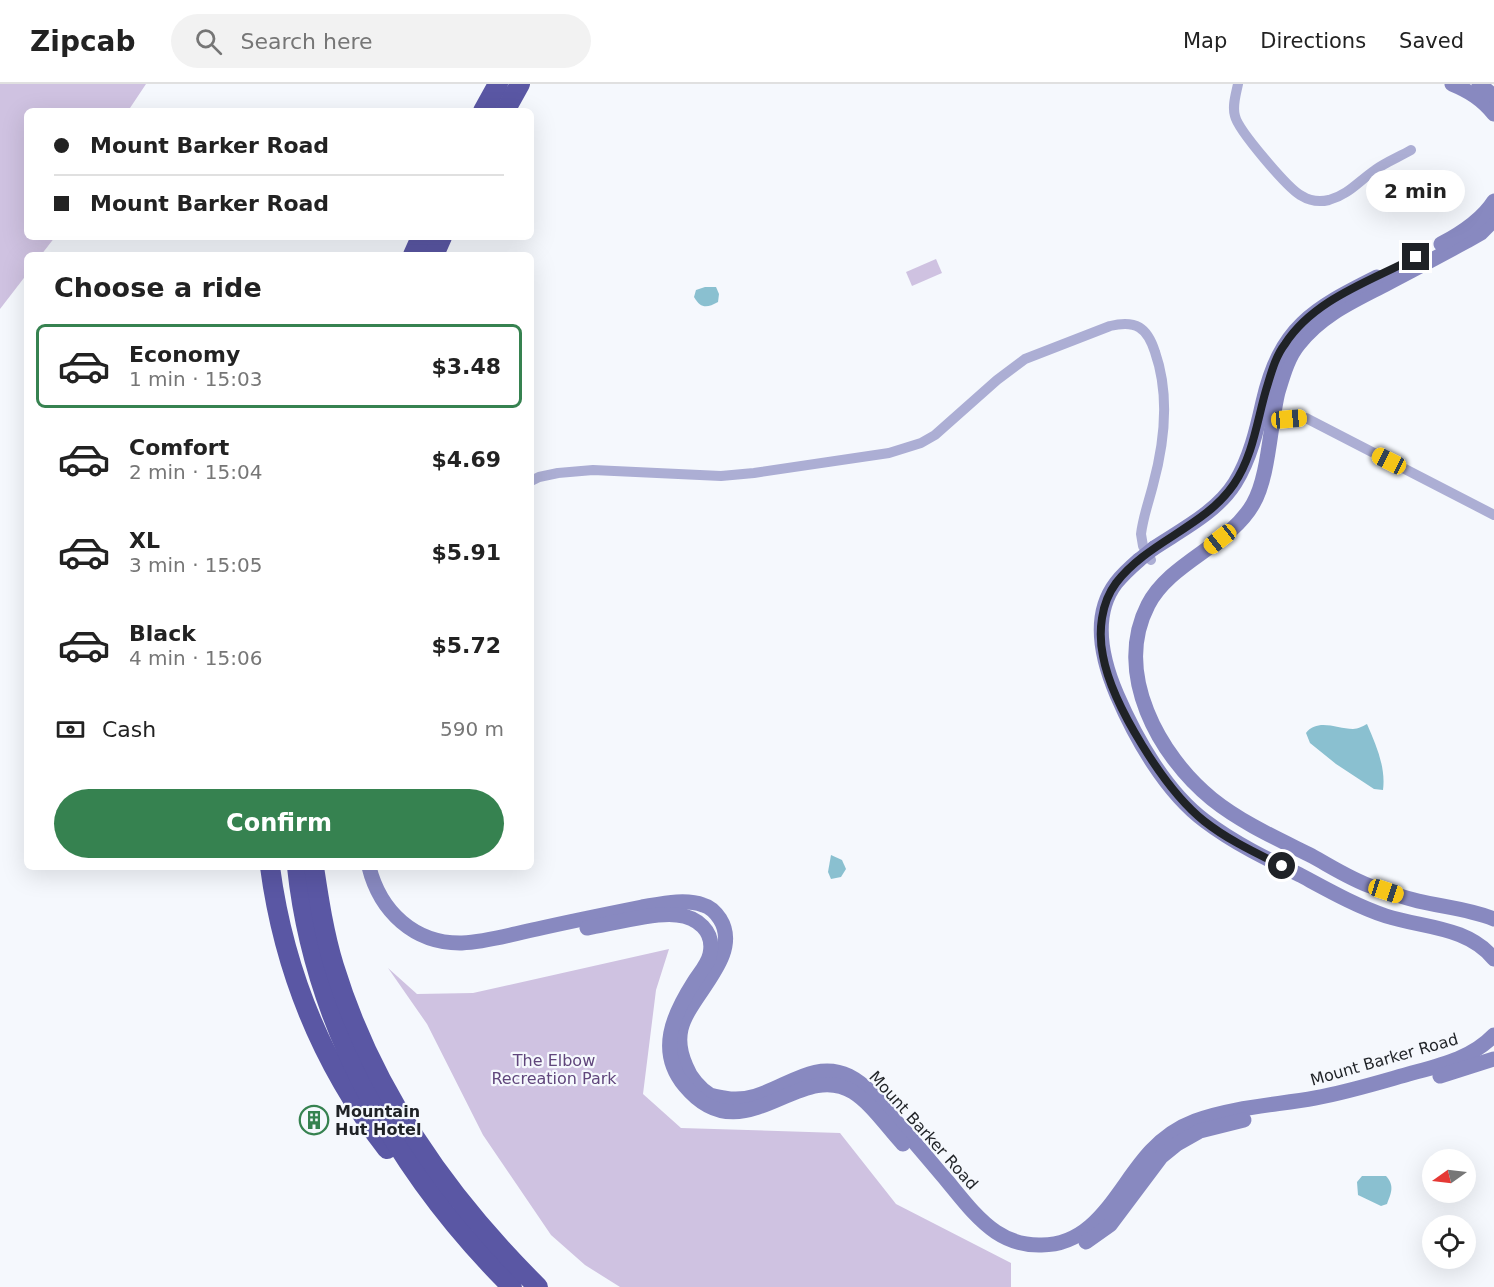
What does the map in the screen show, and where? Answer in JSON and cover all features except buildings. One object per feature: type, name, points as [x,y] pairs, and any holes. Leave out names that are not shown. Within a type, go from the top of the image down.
[{"type":"highway","points":[[485,108],[498,84]]},
{"type":"highway","points":[[507,108],[520,84]]},
{"type":"highway","points":[[270,870],[276,907],[286,947],[306,1007],[336,1072],[360,1114],[417,1194],[465,1238],[512,1287]]},
{"type":"highway","points":[[297,870],[307,928],[320,976],[356,1070],[405,1158],[465,1238]]},
{"type":"highway","points":[[314,870],[321,916],[333,965],[350,1011],[394,1103],[418,1145],[448,1187],[480,1226],[538,1287]]},
{"type":"highway","points":[[320,870],[321,916]]},
{"type":"main road","points":[[1452,84],[1481,100],[1494,114]]},
{"type":"main road","points":[[1479,84],[1494,96]]},
{"type":"main road","points":[[1494,201],[1462,232],[1330,301],[1293,332],[1278,355],[1265,392],[1266,421],[1261,484],[1253,504],[1234,528],[1161,587],[1149,604],[1141,623],[1136,667],[1141,694],[1168,751],[1194,783],[1244,822],[1369,886],[1402,897],[1470,911],[1494,919]]},
{"type":"main road","points":[[1494,220],[1482,232],[1467,241],[1338,309],[1316,325],[1297,346],[1285,370],[1278,394],[1266,421],[1236,482],[1202,516],[1116,583],[1104,608],[1101,636],[1103,657],[1120,702],[1141,743],[1158,770],[1203,820],[1231,839],[1355,904],[1386,916],[1464,936],[1481,946],[1494,959]]},
{"type":"main road","name":"Mount Barker Road","points":[[364,870],[373,897],[393,923],[429,943],[446,947],[481,946],[675,914],[693,919],[703,925],[709,937],[710,954],[676,1013],[670,1029],[669,1043],[675,1072],[693,1095],[705,1105],[732,1111],[765,1106],[815,1085],[842,1087],[853,1092],[869,1106],[974,1227],[995,1244],[1011,1251],[1045,1255],[1063,1253],[1082,1245],[1110,1225],[1161,1157],[1177,1144],[1200,1131],[1227,1123],[1358,1099],[1494,1059]]},
{"type":"main road","name":"Mount Barker Road","points":[[370,870],[377,894],[397,919],[420,933],[448,942],[463,943],[500,937],[650,906],[688,902],[705,905],[716,913],[724,926],[726,942],[716,968],[688,1011],[681,1029],[681,1053],[687,1071],[696,1083],[710,1095],[745,1100],[767,1094],[815,1072],[841,1073],[852,1077],[884,1106],[969,1207],[987,1225],[1010,1240],[1034,1245],[1059,1243],[1090,1227],[1116,1199],[1152,1149],[1170,1135],[1195,1121],[1220,1113],[1355,1089],[1439,1066],[1468,1055],[1494,1035]]},
{"type":"street","points":[[1238,84],[1234,115],[1239,125],[1300,196],[1313,200],[1327,200],[1339,196],[1351,190],[1382,165],[1411,150]]},
{"type":"street","points":[[534,479],[558,473],[593,470],[722,476],[889,453],[936,435],[997,380],[1025,359],[1110,326],[1122,323],[1132,324],[1142,329],[1150,338],[1164,385],[1165,404],[1161,446],[1141,534],[1148,556]]},
{"type":"street","points":[[1266,421],[1306,418],[1494,515]]},
{"type":"green space","points":[[0,84],[146,84],[130,108],[24,108],[24,240],[53,240],[43,252],[24,252],[24,278],[0,309]]},
{"type":"green space","points":[[936,259],[942,273],[912,286],[906,272]]},
{"type":"green space","name":"The Elbow Recreation Park","points":[[669,949],[656,990],[643,1094],[681,1128],[840,1133],[896,1204],[1011,1263],[1011,1287],[620,1287],[585,1265],[551,1235],[483,1135],[427,1024],[388,968],[417,994],[473,993]]},
{"type":"water","points":[[716,287],[719,294],[718,302],[704,306],[699,304],[694,297],[696,290]]},
{"type":"water","points":[[1367,724],[1382,765],[1383,790],[1374,789],[1336,764],[1310,743],[1306,733],[1322,725],[1353,729]]},
{"type":"water","points":[[831,855],[842,860],[846,869],[841,877],[831,879],[828,872]]},
{"type":"water","points":[[1362,1176],[1386,1176],[1391,1186],[1387,1204],[1381,1206],[1358,1195],[1357,1182]]},
{"type":"place","name":"Mountain Hut Hotel","points":[[314,1120]]},
{"type":"route","points":[[1282,866],[1247,848],[1203,820],[1158,770],[1132,727],[1109,677],[1103,657],[1101,636],[1104,608],[1116,583],[1138,560],[1202,516],[1219,502],[1236,482],[1252,445],[1273,367],[1293,332],[1330,301],[1416,257]]}]
